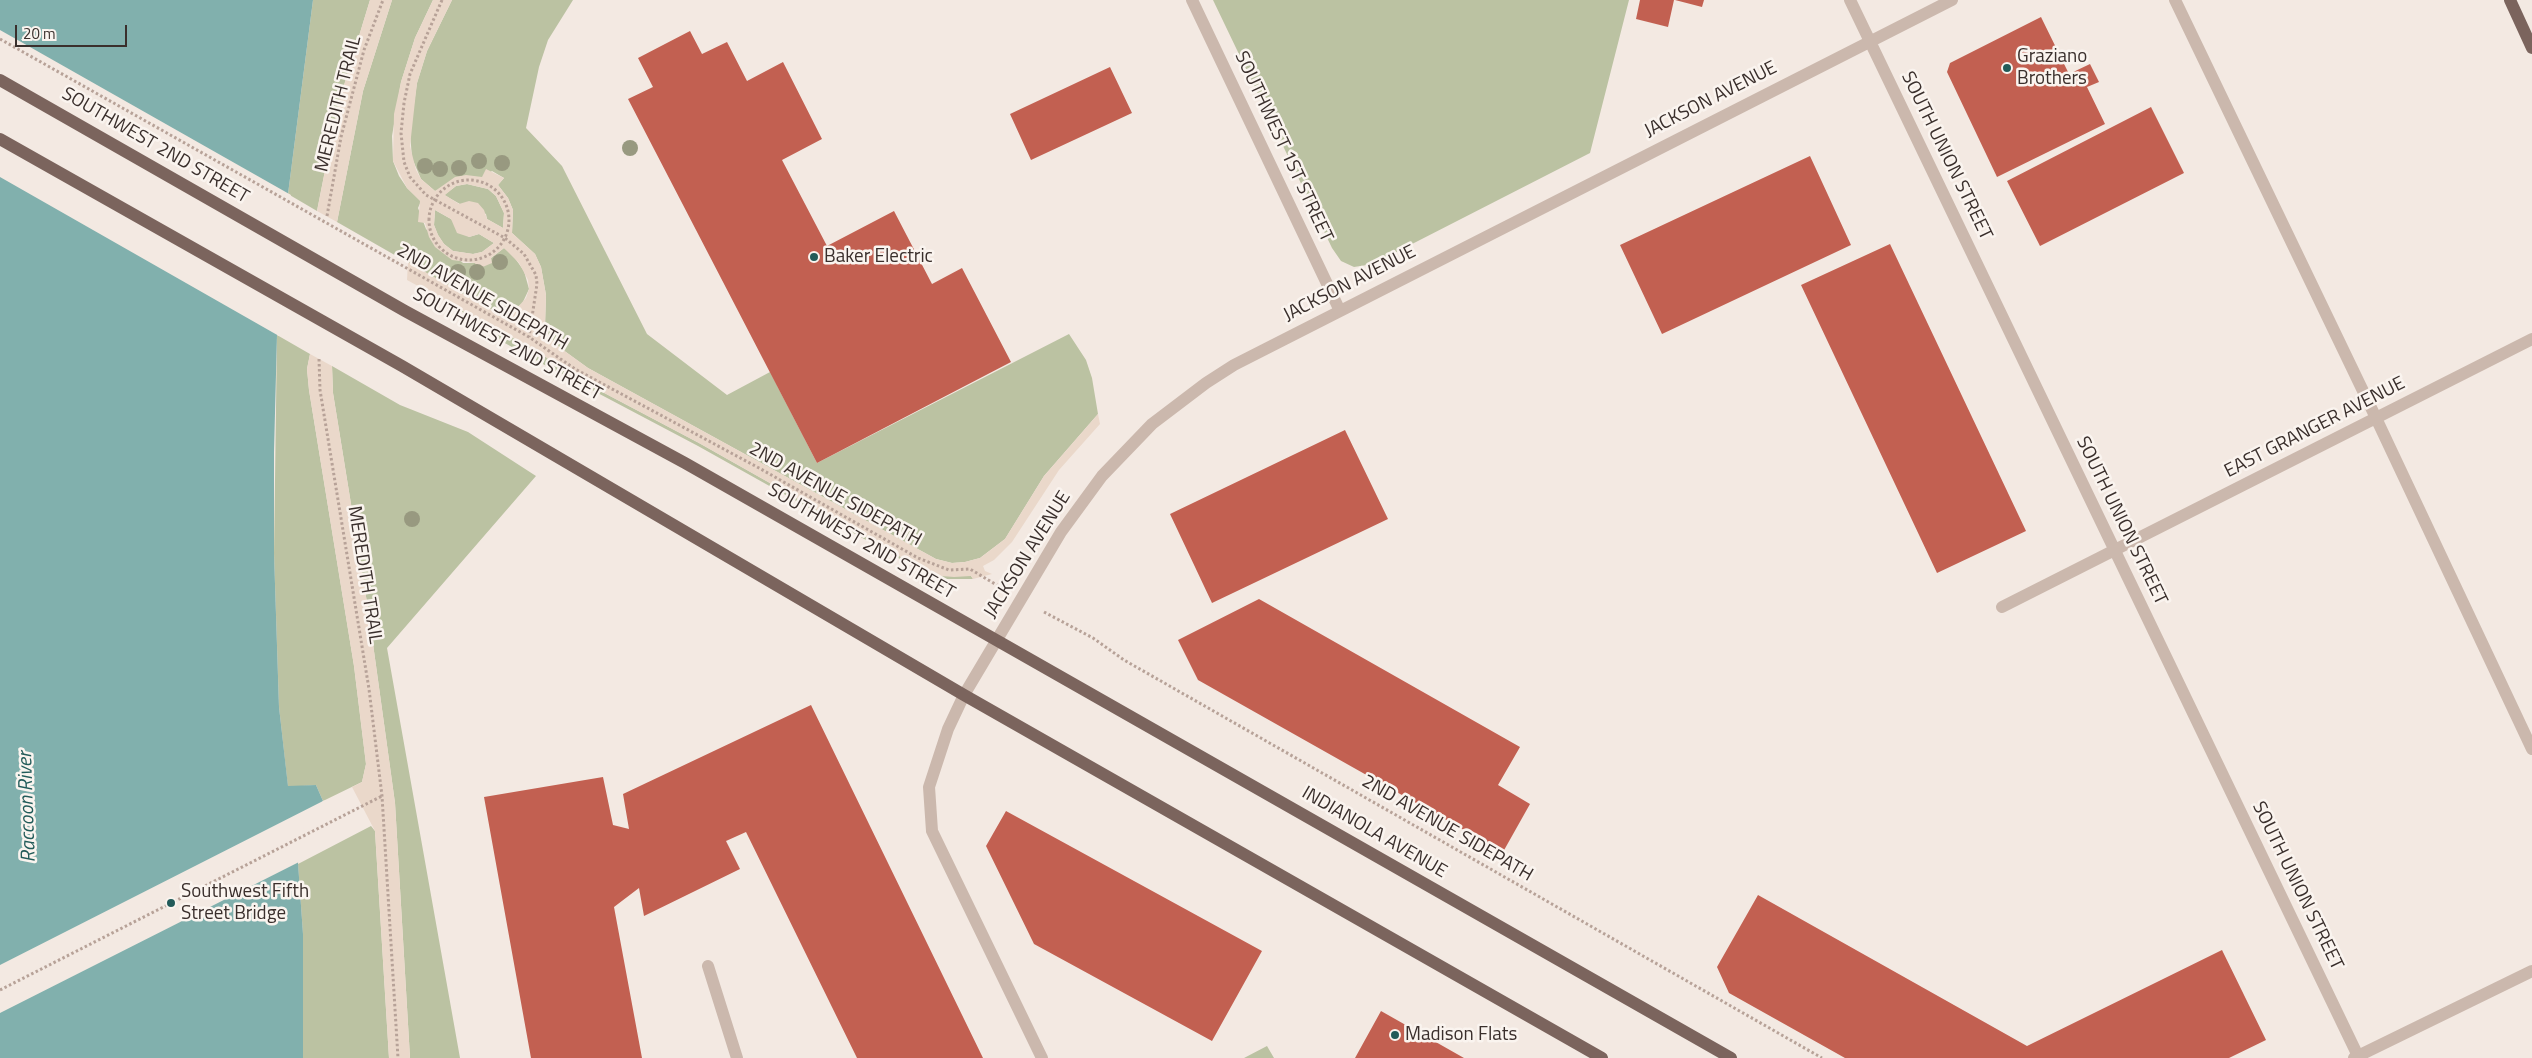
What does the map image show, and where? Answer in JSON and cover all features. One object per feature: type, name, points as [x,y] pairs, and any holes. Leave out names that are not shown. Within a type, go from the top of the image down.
[{"type":"main road","points":[[2510,0],[2532,48]]},
{"type":"main road","name":"SOUTHWEST 2ND STREET","points":[[0,80],[405,311],[685,463],[998,641]]},
{"type":"main road","points":[[0,139],[402,366],[964,695],[1602,1058]]},
{"type":"main road","name":"INDIANOLA AVENUE","points":[[998,641],[1731,1058]]},
{"type":"street","name":"SOUTHWEST 1ST STREET","points":[[1192,0],[1340,311]]},
{"type":"street","name":"SOUTH UNION STREET","points":[[1850,0],[2357,1057]]},
{"type":"street","name":"JACKSON AVENUE","points":[[1042,1058],[932,831],[929,788],[948,729],[964,695],[998,641],[1032,579],[1081,502],[1139,436],[1178,402],[1227,370],[1870,40],[1952,0]]},
{"type":"street","points":[[2175,0],[2376,418],[2532,749]]},
{"type":"street","name":"EAST GRANGER AVENUE","points":[[2002,607],[2532,339]]},
{"type":"street","points":[[708,966],[737,1058]]},
{"type":"street","points":[[2357,1057],[2532,971]]},
{"type":"path","name":"MEREDITH TRAIL","points":[[327,216],[349,108],[364,50],[383,0]]},
{"type":"path","points":[[442,0],[410,74],[404,103],[401,133],[404,162],[410,177],[418,188],[434,199],[505,238],[524,254],[536,275],[537,298],[529,337]]},
{"type":"path","name":"2ND AVENUE SIDEPATH","points":[[0,39],[408,271],[529,337],[575,370],[751,464],[918,558],[949,570],[970,569],[981,577]]},
{"type":"path","points":[[469,180],[482,182],[494,188],[503,199],[508,211],[509,225],[505,238],[497,249],[486,256],[462,260],[450,255],[439,247],[430,230],[430,211],[434,199],[443,189],[455,182],[469,180]]},
{"type":"path","name":"MEREDITH TRAIL","points":[[319,359],[320,390],[369,689],[382,796],[398,1058]]},
{"type":"path","name":"2ND AVENUE SIDEPATH","points":[[1059,621],[1093,638],[1132,665],[1822,1058]]},
{"type":"path","points":[[0,990],[382,796]]},
{"type":"green space","points":[[313,0],[370,0],[338,105],[317,211],[288,194]]},
{"type":"green space","points":[[392,0],[433,0],[415,38],[401,82],[392,136],[393,161],[399,176],[407,188],[421,201],[418,208],[426,229],[463,263],[475,263],[491,258],[504,248],[512,254],[524,271],[529,289],[522,304],[509,312],[489,309],[337,222],[363,91]]},
{"type":"green space","points":[[452,0],[573,0],[548,40],[539,67],[526,128],[562,166],[647,334],[727,395],[770,372],[817,463],[1069,334],[1086,360],[1092,378],[1098,414],[1044,476],[1005,539],[980,558],[952,563],[936,559],[588,368],[559,347],[549,336],[545,326],[546,295],[541,267],[535,254],[512,233],[513,210],[508,198],[498,185],[504,178],[492,171],[483,177],[435,191],[421,179],[412,158],[410,132],[417,83],[427,51]]},
{"type":"green space","points":[[1213,0],[1629,0],[1590,153],[1373,264],[1354,267],[1341,261],[1332,248]]},
{"type":"green space","points":[[467,184],[488,189],[496,196],[504,213],[503,228],[487,219],[486,214],[460,204],[444,195],[456,186]]},
{"type":"green space","points":[[435,210],[451,219],[469,237],[479,234],[494,243],[482,252],[473,254],[453,251],[444,244],[438,235],[434,225]]},
{"type":"green space","points":[[457,308],[536,350],[574,377],[699,443],[917,566],[941,576],[971,576],[973,579],[940,579],[916,568],[698,446],[503,342]]},
{"type":"green space","points":[[277,335],[310,354],[307,369],[309,390],[354,666],[366,764],[362,782],[323,801],[316,785],[288,787],[279,707],[274,553]]},
{"type":"green space","points":[[332,366],[400,405],[468,432],[536,476],[387,648],[460,1058],[410,1058],[395,803],[369,615],[333,393]]},
{"type":"green space","points":[[371,826],[375,831],[389,1058],[303,1058],[303,934],[298,864]]},
{"type":"green space","points":[[1267,1046],[1274,1058],[1244,1058]]},
{"type":"shaded area","points":[[370,0],[392,0],[363,91],[337,222],[317,211],[338,105]]},
{"type":"shaded area","points":[[433,0],[452,0],[427,51],[417,83],[410,146],[416,170],[421,179],[435,191],[455,177],[466,175],[482,177],[486,169],[504,178],[498,185],[508,198],[513,210],[512,233],[535,254],[541,267],[546,295],[545,326],[549,336],[559,347],[588,368],[936,559],[952,563],[980,558],[1005,539],[1044,476],[1098,414],[1100,424],[1059,470],[1012,542],[994,560],[983,566],[985,571],[992,574],[973,579],[971,576],[941,576],[917,566],[699,443],[574,377],[536,350],[407,280],[408,262],[489,309],[501,313],[516,309],[526,298],[529,289],[528,280],[519,263],[504,248],[491,258],[492,263],[478,269],[475,263],[452,260],[435,247],[429,237],[425,223],[418,222],[420,201],[407,188],[393,161],[394,114],[401,82],[415,38]],"holes":[[[467,184],[488,189],[496,196],[504,213],[503,228],[487,219],[484,210],[478,203],[469,201],[459,204],[445,195],[456,186]],[[435,210],[451,219],[457,233],[469,237],[479,234],[494,243],[482,252],[473,254],[453,251],[444,244],[438,235],[434,225]]]},
{"type":"shaded area","points":[[310,354],[332,366],[333,393],[369,615],[395,803],[410,1058],[389,1058],[375,831],[352,787],[362,782],[366,764],[354,666],[309,390],[307,369]]},
{"type":"water","name":"Raccoon River","points":[[0,0],[313,0],[288,194],[277,335],[274,452],[274,553],[279,707],[288,786],[316,785],[323,801],[302,826],[298,863],[303,934],[303,1058],[0,1058]]},
{"type":"pier","points":[[0,30],[291,195],[279,336],[0,177]]},
{"type":"pier","name":"Southwest Fifth Street Bridge","points":[[325,800],[304,827],[301,861],[0,1013],[0,965]]},
{"type":"building","points":[[1640,0],[1674,0],[1668,27],[1636,19]]},
{"type":"building","points":[[1675,0],[1704,0],[1702,7]]},
{"type":"building","points":[[2041,17],[2069,74],[2090,64],[2099,82],[2087,87],[2105,124],[1997,177],[1947,72],[1950,63]]},
{"type":"building","name":"Baker Electric","points":[[690,31],[702,54],[727,42],[747,81],[783,62],[822,139],[782,160],[827,246],[894,211],[932,284],[962,268],[1011,362],[817,463],[628,99],[653,87],[638,58]]},
{"type":"building","points":[[1110,67],[1132,113],[1031,160],[1010,114]]},
{"type":"building","points":[[2151,107],[2184,173],[2040,246],[2007,181]]},
{"type":"building","points":[[1810,156],[1851,245],[1662,334],[1620,245]]},
{"type":"building","points":[[1890,244],[2026,531],[1937,573],[1801,285]]},
{"type":"building","points":[[1345,430],[1388,519],[1212,603],[1170,514]]},
{"type":"building","points":[[1259,599],[1520,747],[1498,785],[1530,804],[1503,852],[1198,680],[1178,640]]},
{"type":"building","points":[[811,705],[983,1058],[857,1058],[746,832],[726,841],[740,869],[644,916],[639,888],[614,907],[642,1058],[531,1058],[484,797],[603,777],[613,825],[629,829],[623,794]]},
{"type":"building","points":[[1006,811],[1262,951],[1212,1041],[1034,944],[986,846]]},
{"type":"building","points":[[1758,895],[2027,1046],[2222,950],[2266,1040],[2229,1058],[1845,1058],[1729,993],[1717,967]]},
{"type":"building","name":"Madison Flats","points":[[1381,1011],[1464,1058],[1355,1058]]},
{"type":"place","name":"Graziano Brothers","points":[[2007,68]]},
{"type":"place","name":"Baker Electric","points":[[814,257]]},
{"type":"place","name":"Southwest Fifth Street Bridge","points":[[171,903]]},
{"type":"place","name":"Madison Flats","points":[[1395,1035]]}]
